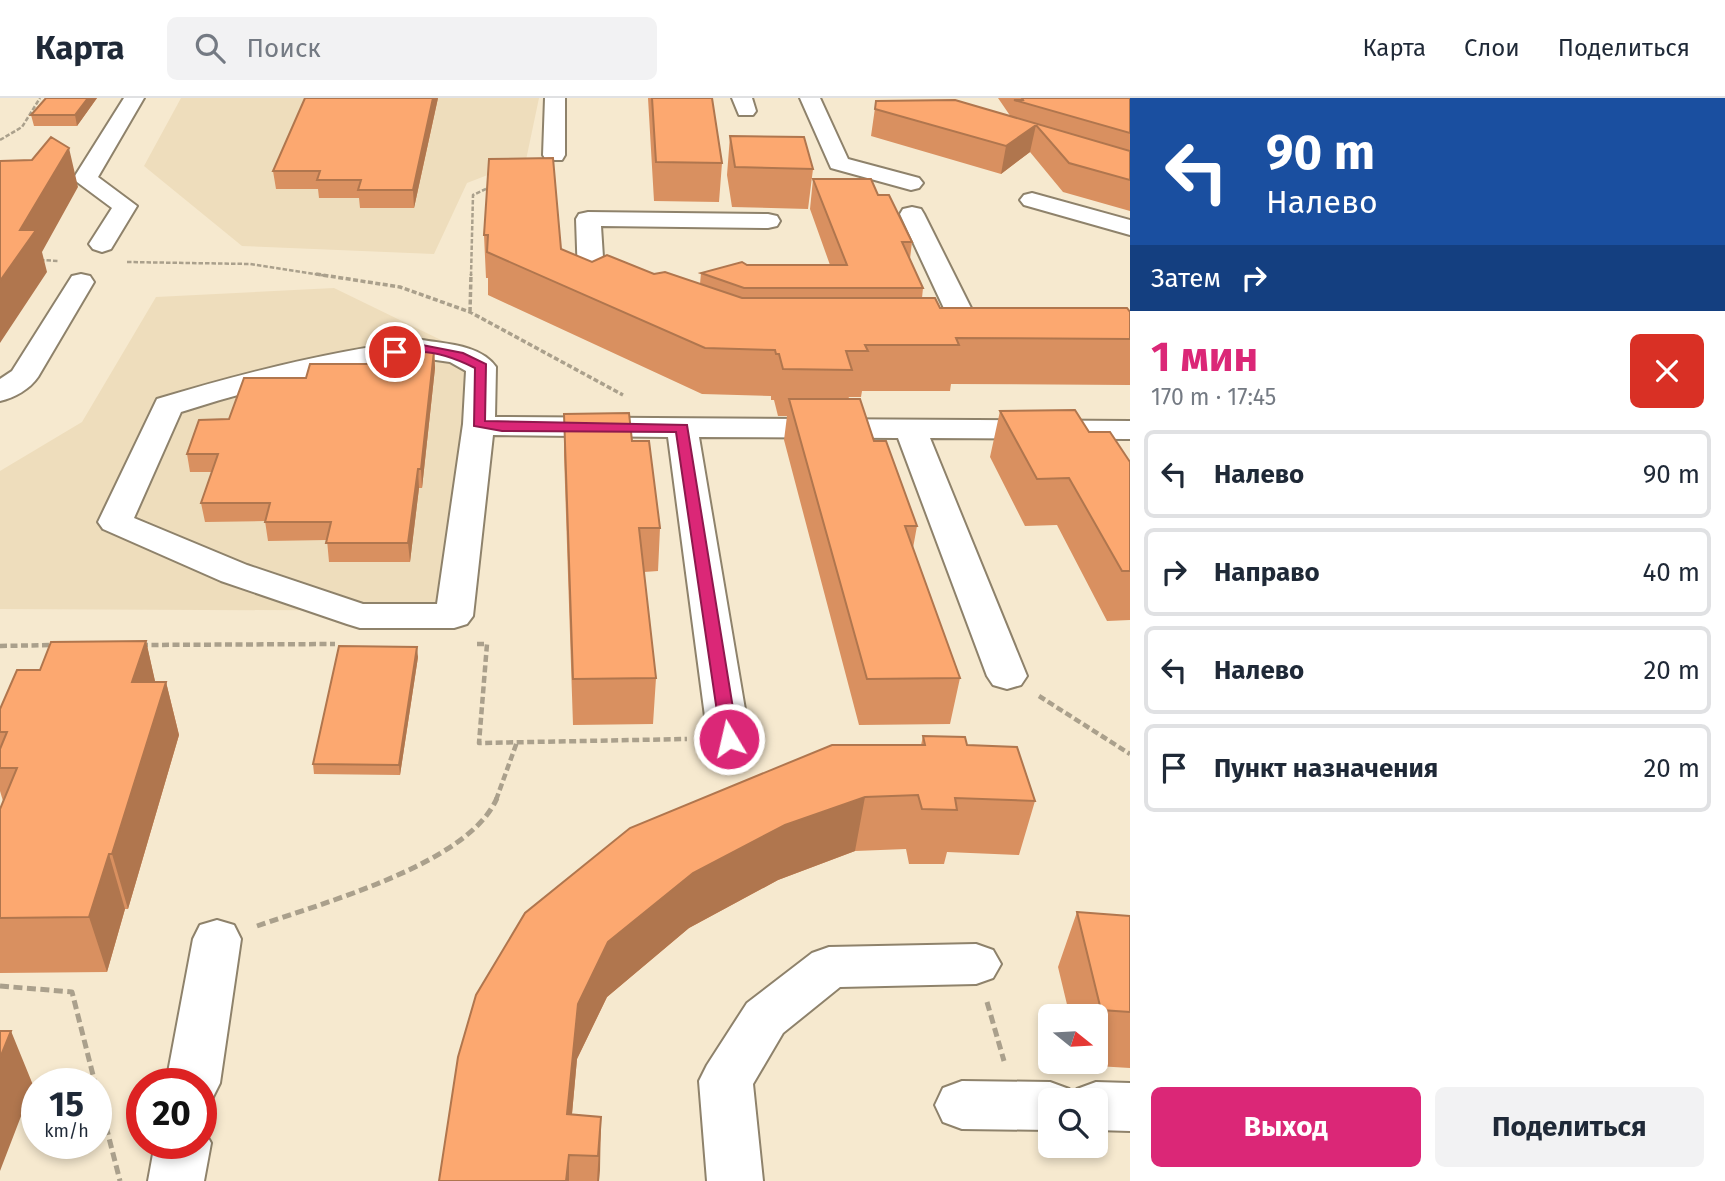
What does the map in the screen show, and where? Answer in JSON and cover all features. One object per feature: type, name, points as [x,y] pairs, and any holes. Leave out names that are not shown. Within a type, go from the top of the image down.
[{"type":"lane","points":[[102,244],[125,206],[85,179],[134,98]]},
{"type":"lane","points":[[554,155],[555,98]]},
{"type":"lane","points":[[810,98],[839,163],[911,183]]},
{"type":"lane","points":[[1032,200],[1130,228]]},
{"type":"lane","points":[[912,214],[982,332],[942,332]]},
{"type":"lane","points":[[652,300],[592,277],[588,219],[768,221]]},
{"type":"lane","points":[[0,392],[23,377],[72,271]]},
{"type":"lane","points":[[422,349],[458,355],[481,367],[479,424],[454,616],[360,616],[234,573],[115,522],[168,406],[209,393],[368,355],[422,349]]},
{"type":"lane","points":[[479,424],[502,427],[1128,433]]},
{"type":"lane","points":[[682,428],[729,739]]},
{"type":"lane","points":[[910,429],[1006,676]]},
{"type":"lane","points":[[196,1068],[217,939]]},
{"type":"lane","points":[[735,1181],[726,1081],[765,1018],[829,967],[976,964]]},
{"type":"lane","points":[[962,1105],[1034,1105]]},
{"type":"lane","points":[[1108,1106],[1130,1107]]},
{"type":"lane","points":[[176,1181],[180,1159]]},
{"type":"path","points":[[0,140],[22,127],[40,98]]},
{"type":"path","points":[[470,312],[473,195],[554,155]]},
{"type":"path","points":[[38,260],[72,271]]},
{"type":"path","points":[[117,262],[263,266],[400,287],[470,312],[682,428]]},
{"type":"path","points":[[139,645],[348,644]]},
{"type":"path","points":[[473,644],[487,644],[479,743],[729,739]]},
{"type":"path","points":[[0,646],[56,645]]},
{"type":"path","points":[[1006,676],[1130,754]]},
{"type":"path","points":[[217,939],[371,886],[460,844],[488,818],[517,742]]},
{"type":"path","points":[[976,964],[1034,1105]]},
{"type":"path","points":[[0,986],[72,992],[92,1068]]},
{"type":"path","points":[[112,1149],[120,1181]]},
{"type":"shaded area","points":[[181,98],[539,98],[526,160],[467,183],[434,254],[242,246],[144,166]]},
{"type":"shaded area","points":[[334,288],[478,358],[453,611],[0,609],[0,471],[82,422],[156,297]]},
{"type":"building","points":[[46,98],[88,98],[75,115],[31,115]]},
{"type":"building","points":[[305,98],[433,98],[413,190],[358,190],[361,180],[317,180],[320,171],[273,171]]},
{"type":"building","points":[[652,98],[712,98],[722,163],[656,162]]},
{"type":"building","points":[[1022,98],[1130,98],[1130,133],[1014,100],[1023,100]]},
{"type":"building","points":[[955,100],[1130,151],[1130,180],[1069,163],[1036,125],[1006,146],[875,109],[876,101]]},
{"type":"building","points":[[730,136],[804,137],[813,169],[735,167]]},
{"type":"building","points":[[51,137],[69,148],[20,230],[36,230],[0,281],[0,161],[32,160]]},
{"type":"building","points":[[553,158],[561,249],[592,262],[607,255],[654,274],[665,272],[742,298],[935,298],[940,308],[1127,308],[1130,312],[1130,339],[956,338],[959,345],[865,345],[868,351],[846,351],[852,370],[783,369],[779,354],[776,354],[775,350],[705,348],[487,252],[488,235],[484,235],[489,159]]},
{"type":"building","points":[[813,179],[871,179],[878,195],[889,195],[912,242],[902,242],[923,288],[744,288],[701,273],[742,262],[747,265],[847,265]]},
{"type":"building","points":[[371,351],[434,351],[421,469],[418,469],[408,543],[326,543],[331,522],[265,522],[270,503],[201,503],[218,454],[187,454],[199,420],[229,419],[244,378],[306,378],[310,364],[368,364]]},
{"type":"building","points":[[789,399],[860,399],[874,441],[886,441],[917,526],[905,526],[960,678],[867,679]]},
{"type":"building","points":[[1075,410],[1089,432],[1110,432],[1130,462],[1130,571],[1122,571],[1069,478],[1037,479],[1000,411]]},
{"type":"building","points":[[629,413],[632,441],[649,441],[660,528],[639,528],[656,678],[573,679],[564,414]]},
{"type":"building","points":[[146,641],[132,682],[166,682],[112,854],[109,854],[89,917],[0,918],[0,809],[17,768],[0,768],[0,749],[7,732],[0,732],[0,709],[17,670],[40,670],[51,642]]},
{"type":"building","points":[[339,646],[417,647],[399,765],[313,764]]},
{"type":"building","points":[[923,736],[965,737],[967,745],[1017,747],[1035,801],[955,798],[957,810],[922,809],[918,795],[865,797],[785,825],[693,873],[608,942],[578,1004],[567,1114],[601,1117],[598,1156],[569,1155],[566,1181],[439,1181],[458,1057],[476,995],[525,913],[630,828],[832,745],[925,745]]},
{"type":"building","points":[[1077,912],[1130,916],[1130,1012],[1108,1010],[1108,1004],[1100,1004]]},
{"type":"building","points":[[0,1031],[11,1031],[0,1058]]},
{"type":"route","points":[[395,352],[422,349],[458,355],[481,367],[479,424],[502,427],[682,428],[729,739]]}]
